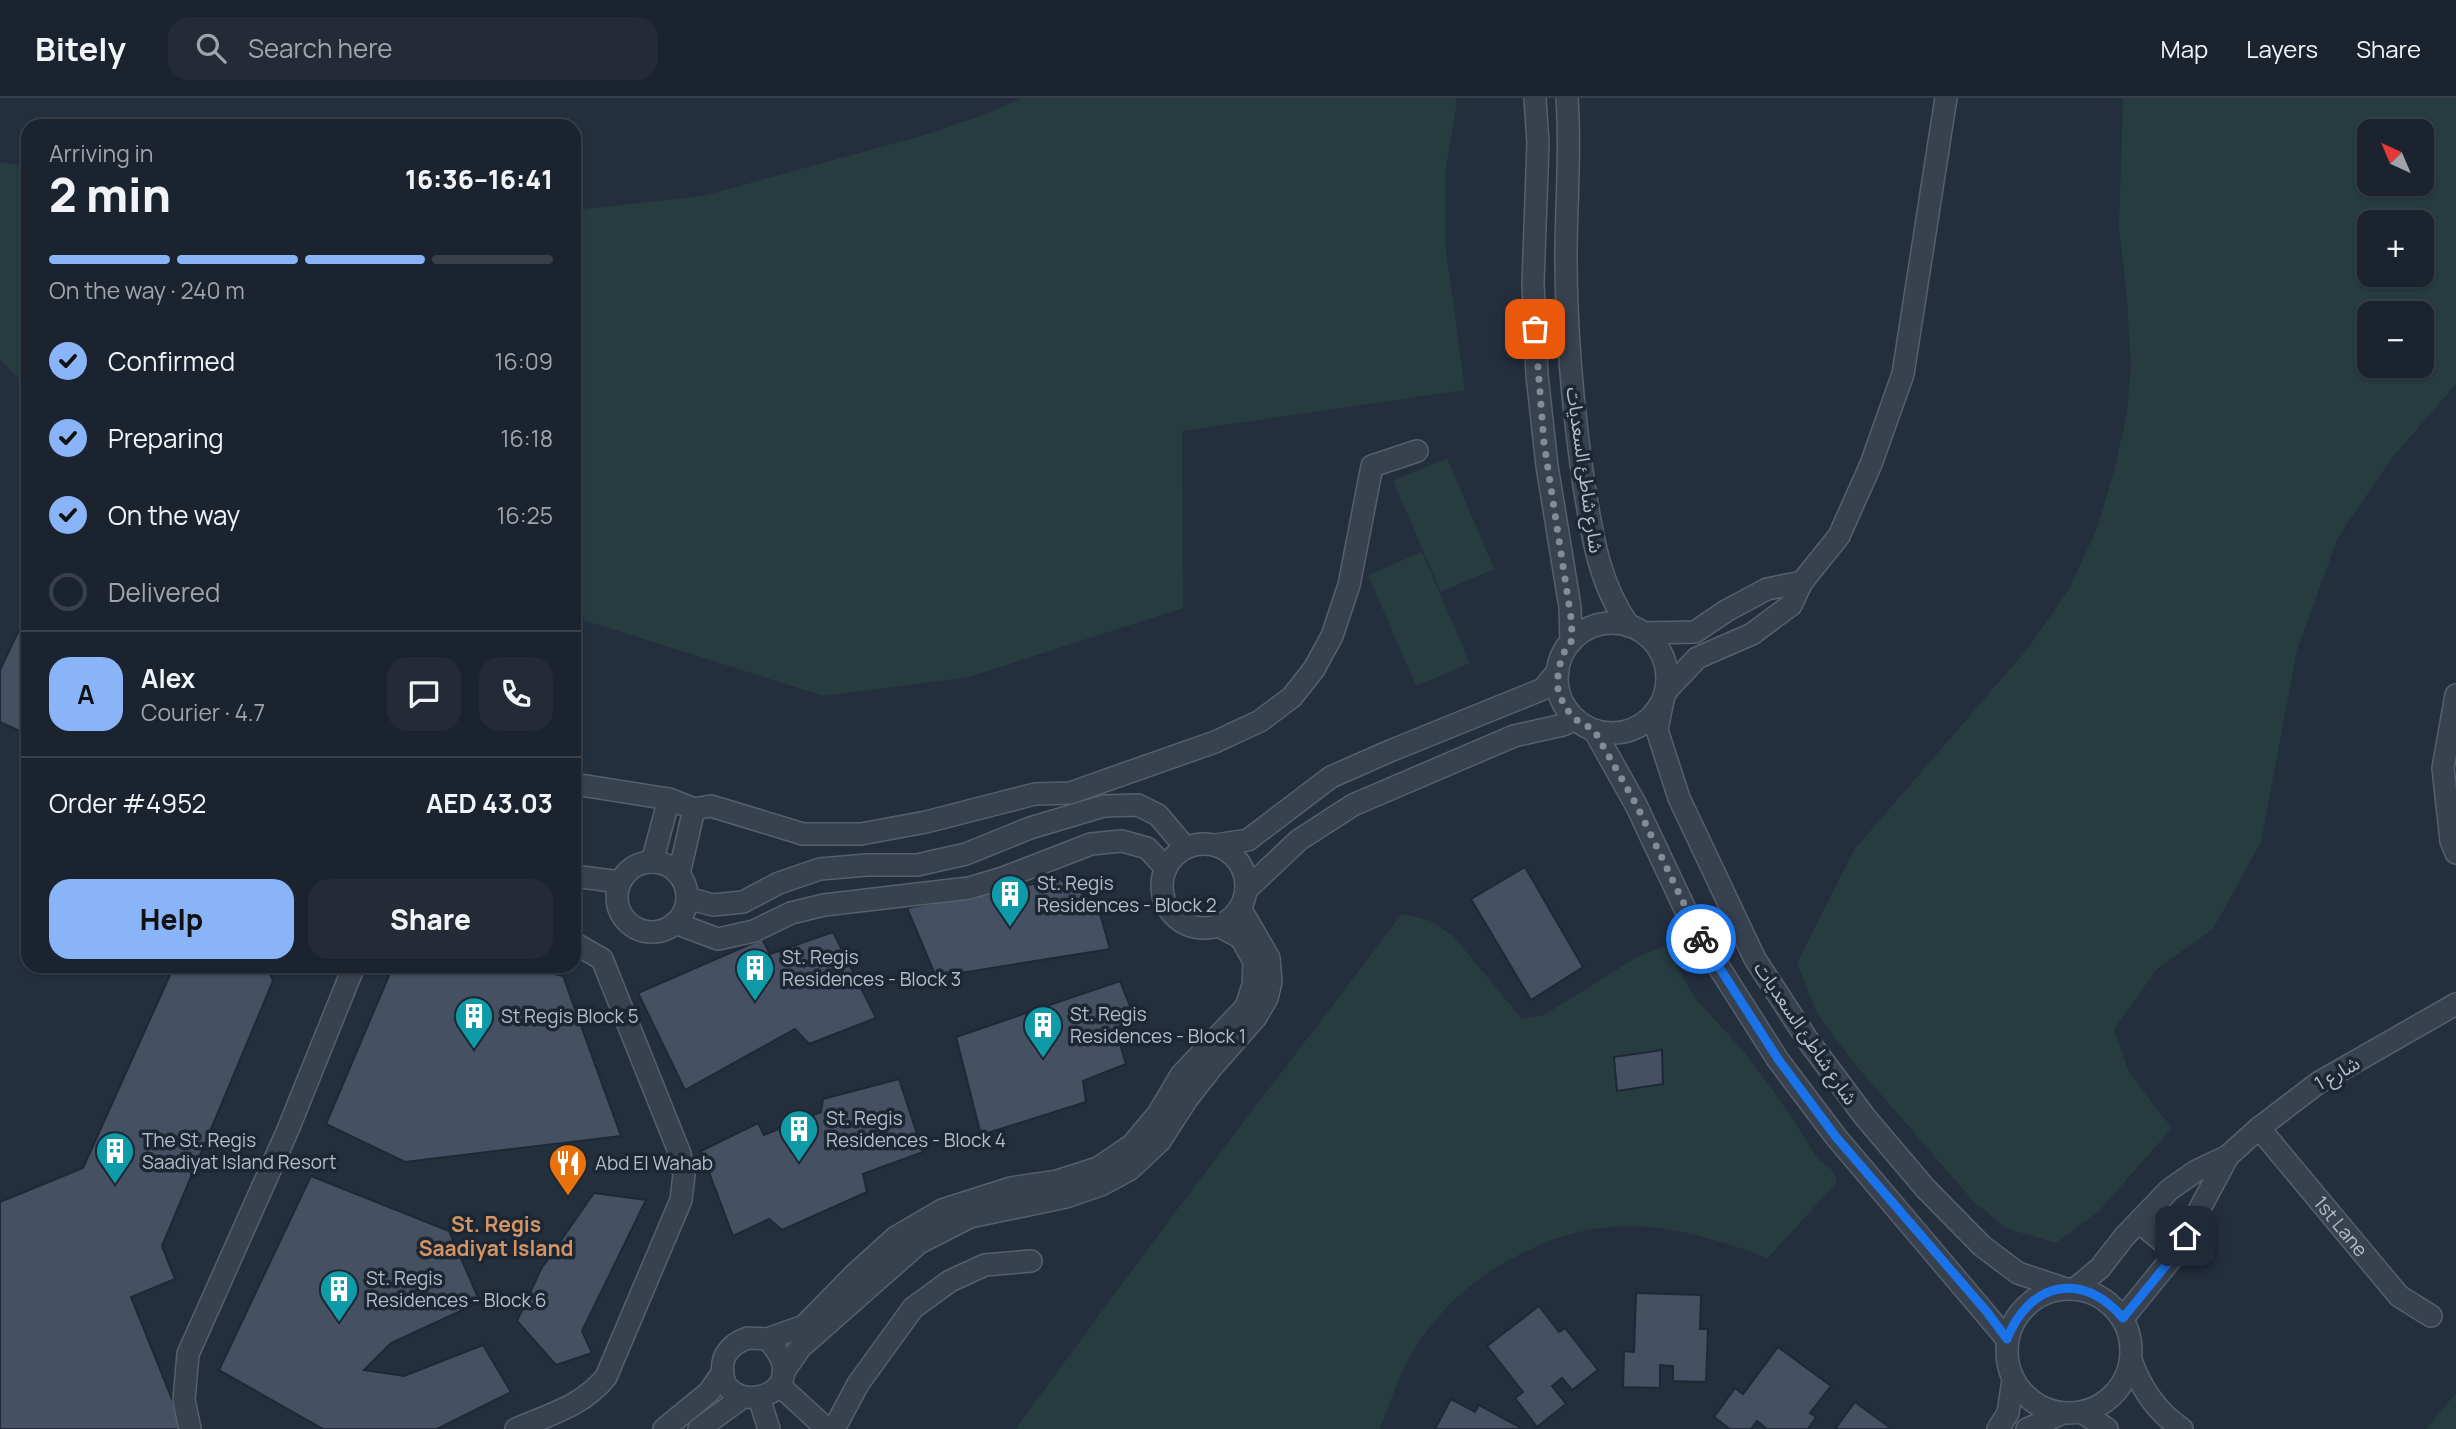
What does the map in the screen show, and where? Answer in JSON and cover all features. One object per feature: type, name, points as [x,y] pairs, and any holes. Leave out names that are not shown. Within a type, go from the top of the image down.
[{"type":"street","name":"شارع شاطئ السعديات","points":[[1535,98],[1538,143],[1533,283],[1537,375],[1547,466],[1570,607],[1571,642]]},
{"type":"street","name":"شارع شاطئ السعديات","points":[[1567,98],[1569,155],[1566,290],[1581,461],[1597,559],[1610,595],[1637,629]]},
{"type":"street","points":[[1558,671],[1543,689],[1331,777],[1248,840],[1186,848],[1174,856],[1166,868],[1162,882],[1163,896],[1169,909],[1178,919],[1191,926],[1219,926],[1231,919],[1243,899],[1299,840],[1353,805],[1514,736],[1563,724],[1585,725],[1610,733],[1634,728],[1654,714],[1664,695],[1697,658],[1752,634],[1791,605],[1802,582],[1839,536],[1871,464],[1903,374],[1946,98]]},
{"type":"street","points":[[581,784],[669,799],[694,809],[711,806],[803,834],[861,834],[926,822],[1035,794],[1070,793],[1215,742],[1260,721],[1292,697],[1314,668],[1332,636],[1349,585],[1372,466],[1417,451]]},
{"type":"street","points":[[1585,725],[1564,706],[1558,689],[1558,671],[1563,654],[1571,642],[1594,626],[1617,623],[1637,629],[1695,632],[1726,611],[1767,589],[1802,582]]},
{"type":"street","points":[[1637,629],[1656,645],[1667,666],[1664,695]]},
{"type":"street","name":"شارع شاطئ السعديات","points":[[1664,695],[1657,730],[1679,798],[1755,959],[1809,1042],[1865,1117],[1926,1189],[1982,1246],[2018,1273],[2070,1288]]},
{"type":"street","points":[[2456,695],[2444,768],[2451,841],[2456,853]]},
{"type":"street","name":"شارع شاطئ السعديات","points":[[1585,725],[1636,804],[1694,928],[1778,1059],[1836,1137],[1987,1312],[2007,1339]]},
{"type":"street","points":[[652,862],[669,799]]},
{"type":"street","points":[[687,898],[713,905],[743,902],[779,883],[820,869],[917,865],[941,860],[966,854],[1030,828],[1104,806],[1138,805],[1157,815],[1186,848]]},
{"type":"street","points":[[679,874],[694,809]]},
{"type":"street","points":[[675,923],[719,939],[754,931],[792,914],[824,905],[969,888],[1003,878],[1091,844],[1122,841],[1147,848],[1166,868]]},
{"type":"street","points":[[699,1429],[751,1398],[767,1396],[800,1348],[919,1243],[970,1217],[1066,1197],[1101,1185],[1129,1170],[1160,1140],[1187,1099],[1256,1017],[1268,998],[1271,982],[1269,958],[1243,899],[1242,867],[1236,857],[1215,845]]},
{"type":"street","points":[[652,862],[671,867],[679,874],[687,898],[675,923],[666,929],[645,931],[627,921],[618,902],[620,882],[633,867],[652,862]]},
{"type":"street","points":[[581,877],[620,882]]},
{"type":"street","points":[[769,1429],[751,1398],[733,1391],[726,1383],[723,1363],[732,1346],[748,1338],[766,1341],[804,1326],[896,1237],[942,1210],[1011,1188],[1056,1181],[1098,1168],[1132,1145],[1158,1114],[1181,1075],[1246,1007],[1253,985],[1254,961],[1241,938],[1219,926]]},
{"type":"street","points":[[516,1429],[575,1404],[593,1393],[606,1377],[681,1200],[684,1175],[680,1154],[603,959],[581,947]]},
{"type":"street","points":[[190,1429],[184,1401],[188,1354],[287,1132],[351,973]]},
{"type":"street","name":"شارع 1","points":[[2070,1288],[2100,1268],[2124,1237],[2169,1190],[2196,1171],[2228,1156],[2318,1083],[2456,1004]]},
{"type":"street","name":"1st Lane","points":[[2259,1129],[2399,1296],[2431,1316]]},
{"type":"street","name":"شارع 1","points":[[2123,1318],[2176,1253],[2228,1156]]},
{"type":"street","points":[[2140,1222],[2176,1253]]},
{"type":"street","points":[[834,1429],[858,1384],[913,1308],[950,1280],[985,1265],[1031,1261]]},
{"type":"street","points":[[2108,1429],[2072,1413],[2043,1408],[2026,1397],[2013,1380],[2007,1360],[2007,1339],[2014,1320],[2027,1304],[2044,1293],[2070,1288],[2095,1293],[2111,1304],[2123,1318],[2130,1338],[2131,1360],[2136,1375],[2153,1403],[2182,1429]]},
{"type":"street","points":[[767,1339],[782,1358],[781,1379],[827,1429]]},
{"type":"street","points":[[2027,1429],[2099,1406],[2114,1394],[2125,1378],[2131,1360]]},
{"type":"street","points":[[664,1429],[709,1392],[723,1372]]},
{"type":"street","points":[[1998,1429],[2008,1413],[2013,1380]]},
{"type":"green space","points":[[1021,98],[1456,98],[1445,174],[1445,243],[1465,390],[1182,431],[1183,608],[969,677],[824,696],[581,619],[581,209],[703,196],[928,134],[989,113]]},
{"type":"green space","points":[[2123,98],[2456,98],[2456,384],[2392,458],[2338,537],[2297,650],[2261,842],[2213,929],[2157,969],[2114,1029],[2129,1073],[2172,1128],[2099,1211],[2056,1243],[2008,1229],[1974,1202],[1853,1062],[1817,1014],[1797,963],[1854,850],[2029,647],[2069,589],[2097,528],[2127,413],[2131,366],[2119,228]]},
{"type":"green space","points":[[0,162],[21,166],[21,381],[0,359]]},
{"type":"green space","points":[[1447,458],[1494,569],[1441,592],[1393,481]]},
{"type":"green space","points":[[1422,552],[1470,663],[1416,686],[1368,575]]},
{"type":"green space","points":[[1402,914],[1431,921],[1454,937],[1522,1019],[1544,1015],[1637,957],[1665,946],[1694,997],[1746,1054],[1818,1159],[1833,1171],[1837,1182],[1768,1258],[1699,1236],[1635,1226],[1571,1234],[1504,1263],[1465,1291],[1442,1313],[1422,1338],[1403,1370],[1380,1429],[1015,1429],[1179,1207]]},
{"type":"green space","points":[[2456,1393],[2456,1429],[2426,1429]]},
{"type":"building","points":[[19,630],[21,631],[21,732],[0,722],[0,670]]},
{"type":"building","points":[[1525,867],[1583,967],[1531,1000],[1471,899]]},
{"type":"building","name":"St. Regis Residences - Block 2","points":[[1059,879],[1097,903],[1110,949],[936,977],[907,908]]},
{"type":"building","name":"St. Regis Residences - Block 3","points":[[833,932],[876,1018],[809,1044],[795,1029],[685,1090],[638,993],[762,939],[770,954]]},
{"type":"building","name":"The St. Regis Saadiyat Island Resort","points":[[171,973],[270,973],[273,981],[162,1246],[175,1279],[131,1297],[184,1429],[0,1429],[0,1202],[83,1168]]},
{"type":"building","name":"St Regis Block 5","points":[[390,973],[551,973],[563,976],[621,1136],[405,1162],[326,1124]]},
{"type":"building","name":"St. Regis Residences - Block 1","points":[[1120,981],[1137,1024],[1116,1031],[1126,1064],[1083,1081],[1086,1102],[981,1135],[956,1037]]},
{"type":"building","points":[[1662,1050],[1663,1084],[1617,1091],[1614,1057]]},
{"type":"building","name":"St. Regis Residences - Block 4","points":[[899,1079],[923,1152],[863,1174],[867,1192],[782,1230],[769,1219],[733,1236],[701,1151],[758,1123],[764,1135],[821,1112],[823,1099]]},
{"type":"building","name":"St. Regis Residences - Block 6","points":[[311,1176],[449,1231],[480,1302],[391,1343],[364,1370],[404,1376],[483,1345],[511,1392],[437,1429],[323,1429],[219,1370]]},
{"type":"building","points":[[594,1193],[646,1200],[582,1331],[592,1353],[556,1365],[517,1321],[541,1269]]},
{"type":"building","points":[[1636,1293],[1701,1295],[1700,1329],[1708,1329],[1706,1382],[1673,1381],[1673,1366],[1660,1365],[1660,1388],[1623,1387],[1624,1351],[1634,1352]]},
{"type":"building","points":[[1539,1306],[1559,1332],[1565,1328],[1598,1370],[1572,1390],[1562,1378],[1552,1386],[1566,1404],[1537,1427],[1515,1398],[1523,1392],[1487,1346]]},
{"type":"building","points":[[1778,1347],[1831,1386],[1810,1413],[1816,1417],[1808,1429],[1767,1429],[1757,1421],[1751,1429],[1730,1429],[1714,1417],[1735,1388],[1743,1394]]},
{"type":"building","points":[[1451,1399],[1475,1412],[1479,1405],[1523,1429],[1435,1429]]},
{"type":"building","points":[[1855,1402],[1892,1429],[1835,1429]]},
{"type":"way so far","points":[[1535,329],[1544,443],[1572,624],[1571,642],[1563,654],[1558,671],[1558,689],[1564,706],[1575,719],[1594,730],[1636,804],[1701,939]]},
{"type":"place","name":"St. Regis Residences - Block 2","points":[[1010,928]]},
{"type":"place","name":"St. Regis Residences - Block 3","points":[[755,1002]]},
{"type":"place","name":"St Regis Block 5","points":[[474,1050]]},
{"type":"place","name":"St. Regis Residences - Block 1","points":[[1043,1059]]},
{"type":"place","name":"St. Regis Residences - Block 4","points":[[799,1163]]},
{"type":"place","name":"The St. Regis Saadiyat Island Resort","points":[[115,1185]]},
{"type":"place","name":"Abd El Wahab","points":[[568,1197]]},
{"type":"place","name":"St. Regis Residences - Block 6","points":[[339,1323]]},
{"type":"district","name":"St. Regis Saadiyat Island","points":[[496,1237]]},
{"type":"route","points":[[1701,939],[1778,1059],[1836,1137],[1987,1312],[2007,1339],[2014,1320],[2027,1304],[2044,1293],[2063,1288],[2095,1293],[2111,1304],[2123,1318],[2176,1253],[2185,1236]]}]
